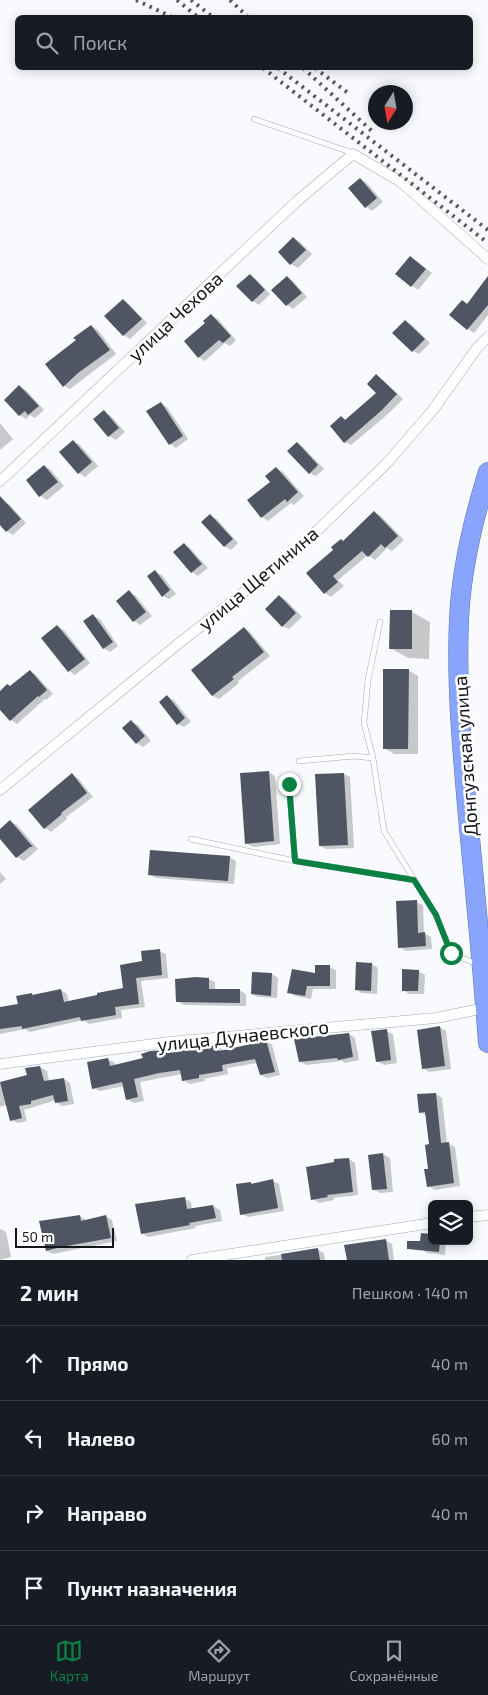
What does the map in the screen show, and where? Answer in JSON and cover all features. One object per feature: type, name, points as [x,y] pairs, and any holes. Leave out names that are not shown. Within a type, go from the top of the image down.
[{"type":"highway","name":"Донгузская улица","points":[[488,472],[475,512],[466,560],[459,619],[458,675],[464,769],[485,963],[485,1008],[488,1043]]},
{"type":"street","points":[[353,154],[401,182],[488,259]]},
{"type":"street","name":"улица Чехова","points":[[0,481],[296,202],[353,154]]},
{"type":"street","name":"улица Щетинина","points":[[0,790],[170,650],[295,552],[387,463],[433,410],[477,348],[488,337]]},
{"type":"street","name":"улица Дунаевского","points":[[0,1064],[169,1042],[436,1018],[485,1008]]},
{"type":"street","points":[[473,1217],[488,1215]]},
{"type":"street","points":[[192,1260],[428,1223]]},
{"type":"lane","points":[[254,119],[353,154]]},
{"type":"lane","points":[[380,622],[368,680],[364,723],[373,758],[384,831],[436,915],[451,953],[485,963]]},
{"type":"lane","points":[[299,761],[354,756],[373,758]]},
{"type":"lane","points":[[289,784],[295,861]]},
{"type":"lane","points":[[191,839],[295,861],[414,880]]},
{"type":"building","points":[[360,178],[377,198],[365,208],[348,188]]},
{"type":"building","points":[[293,237],[306,250],[290,265],[278,252]]},
{"type":"building","points":[[410,256],[426,269],[411,287],[395,274]]},
{"type":"building","points":[[250,274],[265,290],[252,302],[236,286]]},
{"type":"building","points":[[287,276],[302,293],[286,306],[271,290]]},
{"type":"building","points":[[488,276],[488,305],[467,330],[449,315],[462,300],[467,304]]},
{"type":"building","points":[[123,299],[142,319],[123,336],[104,316]]},
{"type":"building","points":[[211,314],[231,336],[223,343],[219,340],[198,358],[184,341],[205,323],[203,321]]},
{"type":"building","points":[[405,320],[425,339],[412,352],[392,333]]},
{"type":"building","points":[[91,325],[110,350],[78,373],[63,387],[45,364],[76,340],[73,338]]},
{"type":"building","points":[[376,374],[397,394],[382,410],[344,443],[330,426],[341,416],[345,420],[376,393],[367,384]]},
{"type":"building","points":[[19,385],[39,406],[28,415],[25,411],[19,416],[4,400]]},
{"type":"building","points":[[161,402],[183,436],[169,445],[146,411]]},
{"type":"building","points":[[104,410],[119,428],[108,437],[93,419]]},
{"type":"building","points":[[73,440],[92,462],[78,474],[59,452]]},
{"type":"building","points":[[297,442],[318,465],[309,474],[287,451]]},
{"type":"building","points":[[44,465],[58,482],[39,497],[26,480]]},
{"type":"building","points":[[276,467],[298,492],[287,502],[285,499],[261,518],[247,500],[270,482],[265,476]]},
{"type":"building","points":[[0,496],[21,519],[6,532],[0,525]]},
{"type":"building","points":[[374,511],[398,536],[385,548],[381,544],[368,557],[362,551],[333,576],[338,582],[324,594],[306,573],[333,550],[331,547],[341,539],[343,541]]},
{"type":"building","points":[[210,514],[233,539],[224,547],[201,522]]},
{"type":"building","points":[[184,543],[202,564],[191,573],[173,552]]},
{"type":"building","points":[[155,570],[170,590],[162,597],[147,576]]},
{"type":"building","points":[[129,590],[146,612],[133,622],[116,601]]},
{"type":"building","points":[[279,595],[296,613],[282,627],[265,609]]},
{"type":"building","points":[[390,610],[412,610],[412,649],[389,649]]},
{"type":"building","points":[[93,614],[113,642],[103,649],[83,621]]},
{"type":"building","points":[[57,625],[85,659],[68,672],[41,638]]},
{"type":"building","points":[[244,627],[264,652],[232,677],[234,679],[212,696],[191,670]]},
{"type":"building","points":[[383,669],[409,669],[408,749],[383,749]]},
{"type":"building","points":[[30,670],[47,690],[10,721],[0,710],[0,691],[7,684],[10,686]]},
{"type":"building","points":[[167,695],[185,718],[177,725],[159,702]]},
{"type":"building","points":[[131,720],[145,736],[136,744],[122,728]]},
{"type":"building","points":[[269,771],[274,841],[245,844],[240,773]]},
{"type":"building","points":[[72,773],[87,793],[44,829],[28,810]]},
{"type":"building","points":[[344,773],[348,845],[319,846],[315,774]]},
{"type":"building","points":[[10,820],[33,847],[30,847],[16,858],[0,839],[0,829]]},
{"type":"building","points":[[150,850],[230,856],[228,881],[148,875]]},
{"type":"building","points":[[417,900],[418,933],[425,932],[426,946],[398,948],[396,901]]},
{"type":"building","points":[[160,949],[162,975],[136,978],[139,1004],[115,1007],[116,1015],[81,1021],[80,1017],[22,1029],[22,1026],[0,1029],[0,1007],[18,1004],[16,996],[61,989],[64,1002],[123,988],[120,965],[142,961],[141,951]]},
{"type":"building","points":[[356,962],[372,963],[371,991],[355,990]]},
{"type":"building","points":[[315,965],[330,965],[330,986],[307,986],[305,996],[287,993],[292,969],[315,973]]},
{"type":"building","points":[[402,969],[419,970],[418,991],[402,991]]},
{"type":"building","points":[[252,972],[272,973],[271,996],[251,994]]},
{"type":"building","points":[[209,978],[209,989],[240,989],[240,1003],[176,1002],[175,979]]},
{"type":"building","points":[[440,1026],[445,1066],[422,1069],[417,1030]]},
{"type":"building","points":[[387,1029],[391,1060],[376,1062],[371,1031]]},
{"type":"building","points":[[349,1033],[353,1057],[338,1060],[337,1058],[299,1062],[294,1039]]},
{"type":"building","points":[[266,1040],[275,1072],[260,1075],[255,1059],[222,1065],[223,1071],[199,1075],[199,1078],[182,1081],[180,1070],[134,1079],[138,1097],[126,1100],[122,1082],[92,1089],[87,1062],[108,1058],[110,1066],[143,1058],[141,1054],[150,1051],[169,1050],[169,1053],[217,1045],[219,1051],[251,1044],[250,1042]]},
{"type":"building","points":[[40,1066],[44,1081],[64,1078],[68,1101],[55,1103],[53,1095],[31,1101],[31,1104],[19,1106],[22,1118],[10,1121],[0,1082],[27,1075],[25,1068]]},
{"type":"building","points":[[436,1093],[441,1143],[449,1142],[454,1183],[427,1187],[424,1169],[428,1169],[425,1145],[429,1144],[425,1112],[419,1113],[417,1094]]},
{"type":"building","points":[[383,1153],[387,1189],[372,1190],[368,1155]]},
{"type":"building","points":[[349,1158],[353,1192],[327,1195],[328,1197],[311,1200],[306,1167],[334,1162],[334,1159]]},
{"type":"building","points":[[273,1179],[278,1208],[240,1215],[236,1184],[251,1182],[251,1184]]},
{"type":"building","points":[[185,1197],[187,1209],[213,1205],[216,1218],[141,1234],[135,1204]]},
{"type":"building","points":[[80,1215],[81,1221],[106,1215],[111,1238],[46,1251],[39,1221]]},
{"type":"building","points":[[421,1233],[428,1234],[428,1245],[440,1245],[439,1252],[407,1249],[407,1241],[420,1241]]},
{"type":"building","points":[[386,1239],[389,1260],[347,1260],[344,1245]]},
{"type":"building","points":[[318,1248],[320,1260],[282,1260],[281,1254]]},
{"type":"railway","points":[[136,0],[168,15]]},
{"type":"railway","points":[[177,0],[195,15]]},
{"type":"railway","points":[[191,0],[210,15]]},
{"type":"railway","points":[[230,0],[246,15]]},
{"type":"railway","points":[[266,70],[488,243]]},
{"type":"railway","points":[[281,70],[488,230]]},
{"type":"railway","points":[[305,70],[374,133]]},
{"type":"railway","points":[[318,70],[348,93]]},
{"type":"route","points":[[289,784],[295,861],[414,880],[436,915],[451,953]]}]
